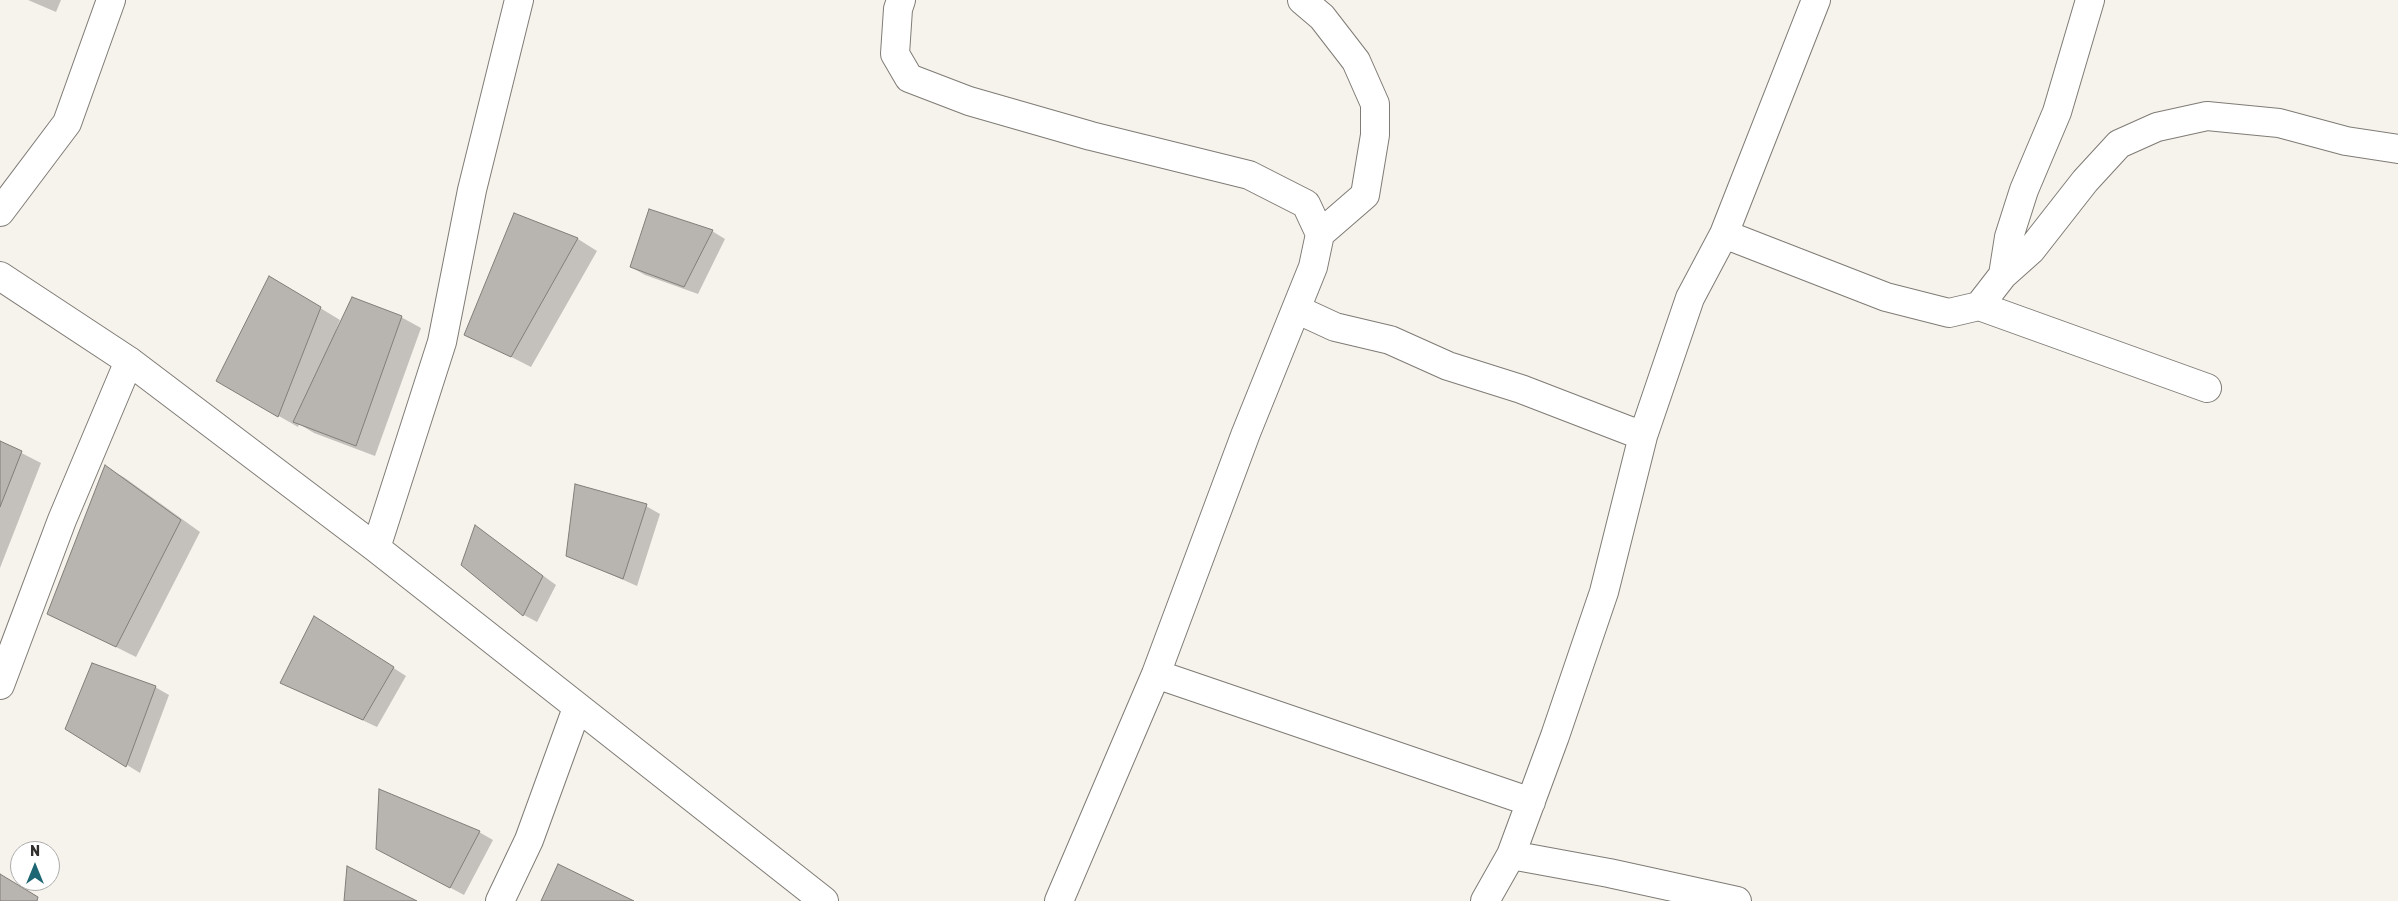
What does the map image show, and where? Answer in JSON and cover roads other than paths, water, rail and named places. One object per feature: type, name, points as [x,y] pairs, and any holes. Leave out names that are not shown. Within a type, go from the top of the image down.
[{"type":"street","points":[[0,212],[67,123],[111,0]]},
{"type":"street","points":[[376,548],[442,342],[472,190],[519,0]]},
{"type":"street","points":[[901,0],[898,9],[894,54],[909,78],[968,101],[1081,133],[1249,175],[1306,204],[1320,234],[1313,267],[1246,433],[1156,674],[1059,901]]},
{"type":"street","points":[[1302,0],[1322,17],[1356,61],[1375,104],[1375,135],[1365,195],[1320,234]]},
{"type":"street","points":[[1485,901],[1511,855],[1604,592],[1643,436],[1690,298],[1724,234],[1816,0]]},
{"type":"street","points":[[2003,275],[2009,237],[2021,199],[2058,112],[2090,0]]},
{"type":"street","points":[[1979,306],[2003,275],[2031,250],[2085,181],[2119,144],[2157,127],[2207,116],[2279,123],[2346,141],[2398,149]]},
{"type":"street","points":[[1724,234],[1886,297],[1949,313],[1979,306],[2207,388]]},
{"type":"street","points":[[0,276],[129,361],[376,548],[824,901]]},
{"type":"street","points":[[1296,309],[1335,328],[1390,340],[1448,366],[1521,389],[1643,436]]},
{"type":"street","points":[[0,685],[62,520],[129,361]]},
{"type":"street","points":[[1156,674],[1531,802]]},
{"type":"street","points":[[500,901],[529,840],[578,708]]},
{"type":"street","points":[[1511,855],[1609,873],[1738,901]]}]
